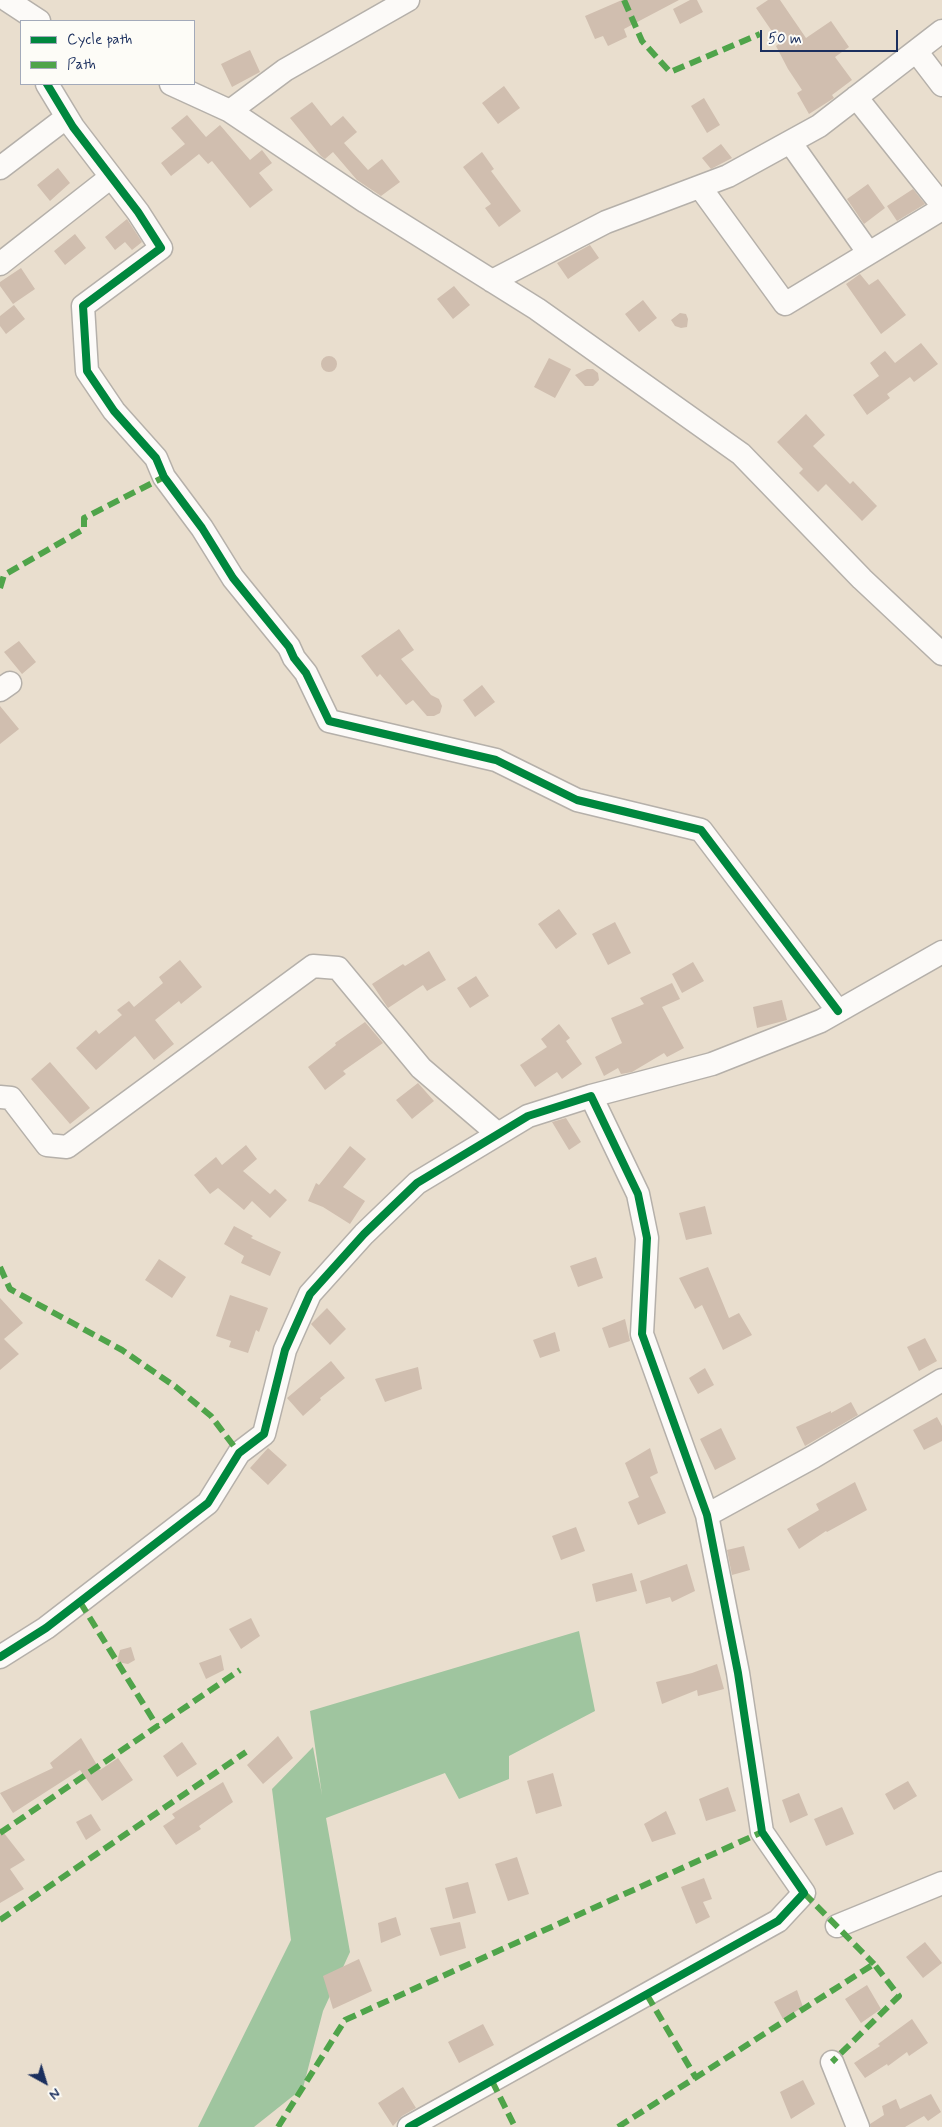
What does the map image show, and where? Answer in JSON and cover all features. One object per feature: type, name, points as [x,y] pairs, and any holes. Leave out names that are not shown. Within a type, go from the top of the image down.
[{"type":"street","points":[[7,0],[37,20]]},
{"type":"street","points":[[230,111],[284,70],[408,0]]},
{"type":"street","points":[[492,280],[606,222],[728,176],[819,126],[942,31]]},
{"type":"street","points":[[916,51],[942,85]]},
{"type":"street","points":[[48,85],[67,117],[138,212],[161,248],[83,306],[87,372],[114,410],[156,458],[164,477],[202,528],[233,578],[289,647],[294,658],[306,673],[329,721],[496,760],[578,800],[701,830],[838,1011]]},
{"type":"street","points":[[173,85],[230,111],[366,202],[492,280],[545,315],[741,454],[862,579],[942,654]]},
{"type":"street","points":[[700,187],[784,304],[942,207],[856,97]]},
{"type":"street","points":[[0,168],[67,117]]},
{"type":"street","points":[[790,142],[868,252]]},
{"type":"street","points":[[0,264],[111,177]]},
{"type":"street","points":[[0,1657],[46,1628],[208,1503],[239,1453],[264,1434],[285,1350],[310,1294],[364,1234],[417,1183],[528,1116],[592,1096],[712,1064],[821,1021],[942,952]]},
{"type":"street","points":[[0,1097],[11,1098],[47,1145],[67,1147],[313,966],[338,968],[421,1068],[498,1134]]},
{"type":"street","points":[[409,2127],[778,1921],[804,1893],[762,1832],[738,1673],[707,1515],[642,1334],[647,1238],[638,1194],[592,1096]]},
{"type":"street","points":[[707,1515],[813,1457],[942,1380]]},
{"type":"street","points":[[837,1926],[942,1883]]},
{"type":"street","points":[[832,2062],[858,2127]]},
{"type":"green space","points":[[579,1631],[595,1711],[509,1756],[509,1779],[459,1799],[445,1773],[326,1818],[350,1952],[323,2011],[303,2088],[254,2127],[198,2127],[291,1940],[272,1789],[313,1747],[322,1795],[310,1711]]},
{"type":"building","points":[[622,0],[679,0],[624,29],[627,37],[608,46],[603,36],[595,39],[585,16]]},
{"type":"building","points":[[690,0],[697,0],[703,12],[680,24],[673,9]]},
{"type":"building","points":[[768,0],[780,0],[806,38],[831,21],[849,47],[835,57],[852,80],[832,95],[834,98],[809,114],[797,93],[802,90],[776,46],[780,43],[756,8]]},
{"type":"building","points":[[250,50],[260,72],[232,87],[221,64]]},
{"type":"building","points":[[504,86],[520,108],[498,124],[482,103]]},
{"type":"building","points":[[704,98],[720,125],[707,133],[691,106]]},
{"type":"building","points":[[312,102],[331,126],[343,116],[357,132],[344,143],[368,170],[382,159],[400,182],[381,196],[357,180],[333,152],[325,159],[321,156],[290,118]]},
{"type":"building","points":[[187,115],[206,137],[220,125],[250,160],[262,150],[272,163],[259,173],[273,190],[250,208],[212,161],[208,164],[199,154],[171,176],[161,163],[185,144],[171,128]]},
{"type":"building","points":[[721,144],[732,158],[711,169],[702,158]]},
{"type":"building","points":[[482,152],[494,169],[491,171],[521,211],[499,227],[485,208],[491,204],[463,167]]},
{"type":"building","points":[[58,168],[70,183],[50,201],[37,185]]},
{"type":"building","points":[[868,184],[885,208],[864,224],[847,199]]},
{"type":"building","points":[[913,189],[925,204],[897,221],[887,206]]},
{"type":"building","points":[[127,219],[142,242],[132,250],[125,242],[115,250],[105,237]]},
{"type":"building","points":[[75,234],[86,248],[65,265],[54,251]]},
{"type":"building","points":[[590,245],[599,258],[568,279],[557,263]]},
{"type":"building","points":[[21,268],[35,289],[13,304],[0,286],[0,282]]},
{"type":"building","points":[[860,274],[869,285],[878,279],[906,315],[881,334],[846,284]]},
{"type":"building","points":[[454,286],[470,305],[453,319],[437,299]]},
{"type":"building","points":[[643,300],[657,318],[639,332],[625,314]]},
{"type":"building","points":[[14,305],[25,319],[6,334],[0,326],[0,316]]},
{"type":"building","points":[[680,313],[686,314],[688,319],[687,327],[675,326],[671,320]]},
{"type":"building","points":[[921,343],[938,364],[914,382],[910,377],[887,394],[890,398],[867,415],[853,395],[879,376],[870,363],[885,351],[895,363]]},
{"type":"building","points":[[326,356],[332,356],[337,361],[335,370],[326,372],[321,367],[321,361]]},
{"type":"building","points":[[549,358],[571,369],[555,398],[534,387]]},
{"type":"building","points":[[587,369],[593,369],[598,373],[599,380],[593,386],[585,386],[575,375]]},
{"type":"building","points":[[806,414],[825,435],[813,446],[850,484],[853,481],[877,506],[862,521],[826,484],[818,492],[799,473],[803,469],[777,442]]},
{"type":"building","points":[[399,629],[414,650],[401,659],[431,695],[439,699],[442,706],[440,713],[434,716],[427,716],[413,700],[406,705],[380,674],[377,677],[361,656]]},
{"type":"building","points":[[19,641],[36,662],[22,674],[4,652]]},
{"type":"building","points":[[482,685],[495,702],[475,717],[463,700]]},
{"type":"building","points":[[0,706],[19,729],[0,744]]},
{"type":"building","points":[[559,909],[577,934],[556,949],[538,924]]},
{"type":"building","points":[[615,922],[631,953],[608,965],[592,934]]},
{"type":"building","points":[[429,951],[446,980],[427,991],[423,985],[388,1008],[372,984],[403,964],[405,966]]},
{"type":"building","points":[[180,960],[202,987],[181,1004],[179,1001],[155,1020],[174,1044],[154,1060],[135,1036],[96,1070],[76,1048],[96,1030],[99,1034],[122,1015],[117,1010],[129,1001],[134,1007],[163,983],[159,977]]},
{"type":"building","points":[[693,962],[704,981],[682,993],[672,974]]},
{"type":"building","points":[[476,976],[489,996],[470,1008],[457,988]]},
{"type":"building","points":[[672,983],[680,999],[662,1007],[684,1048],[667,1057],[664,1053],[632,1072],[621,1074],[618,1068],[604,1076],[595,1057],[622,1043],[611,1018],[644,1004],[640,998]]},
{"type":"building","points":[[782,1000],[787,1020],[757,1028],[753,1007]]},
{"type":"building","points":[[365,1022],[383,1043],[343,1071],[346,1074],[325,1090],[308,1067],[336,1045],[335,1043]]},
{"type":"building","points":[[559,1024],[570,1038],[566,1041],[582,1064],[562,1079],[557,1072],[535,1087],[520,1065],[547,1047],[541,1039]]},
{"type":"building","points":[[50,1062],[90,1108],[70,1124],[31,1079]]},
{"type":"building","points":[[418,1083],[434,1101],[412,1119],[396,1100]]},
{"type":"building","points":[[566,1118],[581,1142],[569,1150],[552,1122]]},
{"type":"building","points":[[246,1145],[257,1159],[243,1171],[270,1194],[275,1189],[287,1200],[270,1218],[252,1201],[244,1210],[218,1188],[210,1194],[194,1175],[216,1157],[222,1165]]},
{"type":"building","points":[[350,1146],[366,1159],[343,1187],[365,1201],[350,1224],[323,1207],[308,1201],[316,1183],[319,1185]]},
{"type":"building","points":[[705,1206],[712,1234],[686,1240],[679,1213]]},
{"type":"building","points":[[234,1226],[253,1236],[251,1238],[281,1252],[270,1276],[241,1263],[244,1256],[224,1244]]},
{"type":"building","points":[[596,1257],[603,1278],[578,1287],[570,1266]]},
{"type":"building","points":[[159,1259],[186,1277],[172,1298],[145,1280]]},
{"type":"building","points":[[708,1267],[729,1318],[739,1313],[752,1335],[723,1350],[702,1305],[695,1309],[679,1278]]},
{"type":"building","points":[[230,1295],[268,1308],[259,1332],[256,1330],[248,1353],[229,1347],[231,1341],[216,1336]]},
{"type":"building","points":[[0,1298],[23,1323],[4,1339],[19,1354],[0,1370]]},
{"type":"building","points":[[327,1308],[346,1329],[330,1345],[311,1324]]},
{"type":"building","points":[[625,1319],[630,1341],[609,1348],[602,1328]]},
{"type":"building","points":[[555,1332],[560,1351],[540,1358],[533,1340]]},
{"type":"building","points":[[925,1338],[937,1361],[919,1371],[907,1347]]},
{"type":"building","points":[[331,1361],[345,1378],[320,1398],[321,1400],[303,1416],[287,1398]]},
{"type":"building","points":[[418,1367],[422,1389],[385,1402],[375,1379]]},
{"type":"building","points":[[705,1368],[714,1385],[698,1394],[689,1378]]},
{"type":"building","points":[[851,1402],[858,1415],[805,1446],[796,1427],[831,1411],[831,1413]]},
{"type":"building","points":[[937,1417],[942,1426],[942,1441],[924,1450],[913,1430]]},
{"type":"building","points":[[721,1428],[736,1459],[715,1470],[700,1439]]},
{"type":"building","points":[[268,1448],[287,1465],[268,1485],[250,1468]]},
{"type":"building","points":[[650,1448],[658,1473],[650,1477],[666,1513],[638,1525],[628,1502],[639,1497],[625,1463]]},
{"type":"building","points":[[855,1482],[867,1510],[826,1531],[799,1549],[787,1529],[819,1510],[816,1504]]},
{"type":"building","points":[[576,1527],[585,1551],[561,1560],[552,1536]]},
{"type":"building","points":[[744,1546],[750,1570],[732,1575],[727,1550]]},
{"type":"building","points":[[687,1564],[695,1591],[672,1602],[670,1597],[646,1604],[640,1581]]},
{"type":"building","points":[[632,1573],[637,1591],[596,1602],[592,1584]]},
{"type":"building","points":[[251,1618],[260,1636],[241,1649],[229,1629]]},
{"type":"building","points":[[131,1647],[135,1660],[128,1664],[117,1662],[120,1650]]},
{"type":"building","points":[[221,1655],[224,1670],[206,1679],[199,1663]]},
{"type":"building","points":[[717,1664],[724,1689],[698,1696],[697,1690],[662,1704],[656,1682],[692,1673]]},
{"type":"building","points":[[278,1736],[293,1758],[263,1784],[247,1765]]},
{"type":"building","points":[[81,1738],[100,1770],[118,1758],[133,1780],[102,1801],[80,1770],[13,1813],[0,1793],[53,1768],[50,1763]]},
{"type":"building","points":[[182,1742],[197,1764],[177,1777],[163,1756]]},
{"type":"building","points":[[553,1773],[562,1806],[536,1814],[527,1781]]},
{"type":"building","points":[[908,1781],[917,1796],[894,1810],[885,1794]]},
{"type":"building","points":[[223,1782],[233,1802],[199,1826],[201,1829],[176,1845],[163,1826],[175,1818],[172,1814]]},
{"type":"building","points":[[728,1787],[736,1811],[706,1821],[699,1799]]},
{"type":"building","points":[[799,1793],[808,1815],[790,1823],[782,1800]]},
{"type":"building","points":[[842,1807],[854,1834],[826,1846],[814,1819]]},
{"type":"building","points":[[666,1811],[676,1834],[652,1842],[644,1824]]},
{"type":"building","points":[[91,1814],[101,1830],[86,1840],[76,1822]]},
{"type":"building","points":[[0,1828],[25,1860],[10,1869],[24,1889],[0,1903]]},
{"type":"building","points":[[517,1857],[529,1894],[508,1901],[495,1864]]},
{"type":"building","points":[[704,1878],[712,1899],[703,1902],[710,1917],[696,1924],[681,1887]]},
{"type":"building","points":[[468,1882],[476,1913],[453,1919],[445,1888]]},
{"type":"building","points":[[396,1917],[401,1935],[381,1943],[378,1923]]},
{"type":"building","points":[[460,1922],[466,1948],[440,1956],[430,1928]]},
{"type":"building","points":[[925,1942],[942,1963],[923,1978],[906,1957]]},
{"type":"building","points":[[359,1959],[372,1991],[333,2009],[323,1976]]},
{"type":"building","points":[[867,1985],[881,2009],[861,2023],[845,1999]]},
{"type":"building","points":[[797,1990],[803,2007],[783,2019],[774,2002]]},
{"type":"building","points":[[912,2019],[928,2043],[909,2056],[907,2052],[888,2066],[887,2064],[865,2078],[854,2063],[880,2046],[878,2044]]},
{"type":"building","points":[[483,2024],[494,2045],[459,2063],[448,2042]]},
{"type":"building","points":[[803,2080],[815,2104],[791,2119],[780,2092]]},
{"type":"building","points":[[403,2087],[416,2108],[402,2116],[393,2126],[378,2103]]},
{"type":"building","points":[[931,2094],[941,2112],[928,2121],[924,2116],[905,2127],[871,2127],[870,2124],[884,2115],[882,2106],[896,2099],[900,2109]]},
{"type":"marked path","points":[[624,0],[642,41],[670,72],[760,34]]},
{"type":"marked path","points":[[0,588],[4,575],[84,529],[84,518],[164,477]]},
{"type":"marked path","points":[[0,1267],[10,1289],[122,1350],[176,1387],[211,1416],[239,1453]]},
{"type":"marked path","points":[[80,1602],[157,1726]]},
{"type":"marked path","points":[[0,1833],[240,1670]]},
{"type":"marked path","points":[[0,1920],[246,1752]]},
{"type":"marked path","points":[[278,2127],[345,2020],[762,1832]]},
{"type":"marked path","points":[[804,1893],[874,1964]]},
{"type":"marked path","points":[[618,2127],[874,1964],[899,1996],[832,2062]]},
{"type":"marked path","points":[[647,1995],[696,2078]]},
{"type":"marked path","points":[[492,2081],[515,2127]]},
{"type":"cycle path","points":[[48,85],[73,127],[138,212],[161,248],[83,306],[87,371],[114,411],[156,458],[164,477],[202,528],[233,578],[289,647],[294,658],[306,673],[329,721],[496,760],[577,800],[701,830],[838,1011]]},
{"type":"cycle path","points":[[0,1657],[46,1628],[208,1503],[239,1453],[264,1434],[285,1350],[310,1294],[364,1234],[417,1183],[528,1116],[591,1096],[638,1194],[647,1238],[642,1334],[707,1515],[738,1673],[762,1832],[804,1893],[778,1921],[409,2127]]}]
